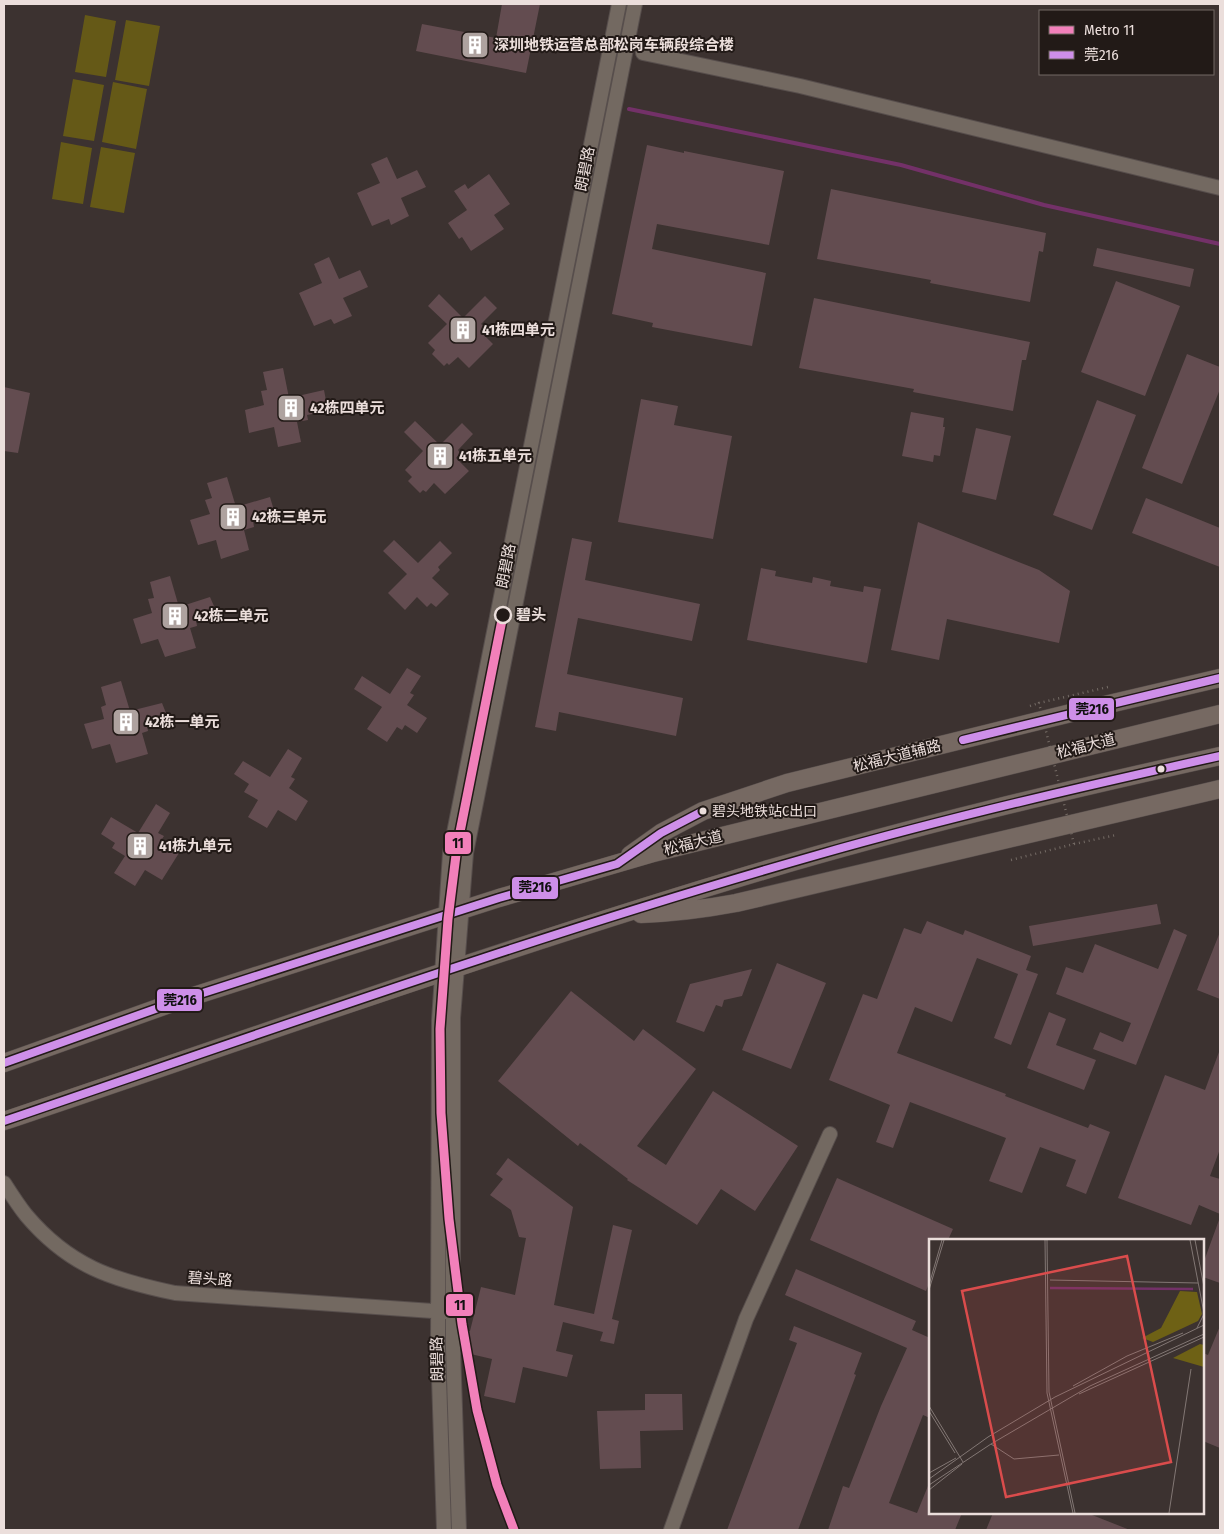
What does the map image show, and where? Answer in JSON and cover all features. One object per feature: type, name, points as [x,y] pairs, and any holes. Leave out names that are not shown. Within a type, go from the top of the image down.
[{"type":"main road","name":"松福大道辅路","points":[[617,864],[661,833],[703,810],[787,783],[1220,678]]},
{"type":"main road","name":"松福大道","points":[[4,1063],[175,1002],[454,913],[653,853],[1220,714]]},
{"type":"main road","points":[[4,1121],[450,970],[618,915],[766,870],[938,823],[1220,756]]},
{"type":"main road","points":[[618,915],[665,914],[736,903],[1220,789]]},
{"type":"street","name":"朗碧路","points":[[454,913],[450,853],[619,4]]},
{"type":"street","name":"朗碧路","points":[[444,1530],[438,1311],[439,1021],[450,970],[454,913],[635,4]]},
{"type":"street","points":[[643,53],[800,86],[1220,188]]},
{"type":"street","name":"朗碧路","points":[[450,970],[454,1018],[453,1312],[458,1530]]},
{"type":"street","points":[[671,1530],[746,1318],[830,1134]]},
{"type":"street","name":"碧头路","points":[[4,1184],[25,1214],[57,1247],[82,1263],[110,1277],[139,1286],[175,1292],[453,1312]]},
{"type":"path","points":[[1074,844],[1039,703],[1108,687]]},
{"type":"path","points":[[1011,860],[1116,835]]},
{"type":"shaded area","points":[[85,15],[116,21],[106,77],[75,72]]},
{"type":"shaded area","points":[[126,20],[160,26],[149,86],[115,80]]},
{"type":"shaded area","points":[[73,79],[104,85],[94,141],[63,136]]},
{"type":"shaded area","points":[[113,82],[147,89],[136,149],[102,142]]},
{"type":"shaded area","points":[[61,142],[92,148],[83,204],[52,199]]},
{"type":"shaded area","points":[[101,147],[135,153],[124,213],[90,207]]},
{"type":"building","name":"深圳地铁运营总部松岗车辆段综合楼","points":[[502,4],[540,4],[526,73],[416,51],[422,24],[496,38]]},
{"type":"building","points":[[647,145],[784,171],[769,245],[657,224],[652,249],[766,273],[752,346],[652,327],[653,323],[612,314]]},
{"type":"building","points":[[387,157],[397,179],[417,170],[426,187],[401,198],[409,216],[391,225],[389,219],[372,226],[357,193],[380,183],[371,164]]},
{"type":"building","points":[[489,174],[510,204],[494,215],[504,229],[471,251],[462,237],[459,239],[448,223],[467,210],[454,191],[465,184],[468,189]]},
{"type":"building","points":[[831,189],[1046,233],[1043,252],[1039,251],[1030,302],[930,283],[931,280],[817,259]]},
{"type":"building","points":[[1097,248],[1194,269],[1190,287],[1093,266]]},
{"type":"building","points":[[329,257],[339,279],[360,270],[368,287],[343,298],[352,316],[334,324],[331,319],[314,326],[299,293],[322,283],[314,264]]},
{"type":"building","points":[[1116,281],[1180,306],[1145,396],[1081,372]]},
{"type":"building","name":"41栋四单元","points":[[439,294],[463,318],[485,296],[497,308],[481,324],[484,326],[480,331],[493,344],[469,368],[458,357],[449,365],[447,363],[444,366],[432,354],[435,350],[428,343],[447,324],[428,306]]},
{"type":"building","points":[[814,298],[1030,342],[1026,360],[1022,360],[1013,411],[913,392],[914,389],[799,368]]},
{"type":"building","points":[[1187,354],[1220,367],[1220,389],[1182,484],[1142,468]]},
{"type":"building","name":"42栋四单元","points":[[283,368],[289,398],[324,390],[328,411],[307,415],[308,420],[297,422],[301,442],[278,447],[274,427],[249,433],[245,410],[264,405],[261,391],[267,390],[263,372]]},
{"type":"building","points":[[4,387],[30,393],[18,453],[4,451]]},
{"type":"building","points":[[641,399],[678,406],[674,425],[732,436],[713,539],[618,522]]},
{"type":"building","points":[[1097,400],[1136,415],[1092,530],[1053,515]]},
{"type":"building","points":[[911,412],[944,418],[943,427],[945,427],[940,456],[934,455],[933,462],[902,456]]},
{"type":"building","name":"41栋五单元","points":[[415,421],[440,445],[462,423],[473,434],[458,450],[460,453],[456,458],[469,471],[445,494],[434,483],[426,492],[423,490],[420,493],[408,481],[412,477],[405,470],[423,451],[404,432]]},
{"type":"building","points":[[976,428],[1011,436],[996,500],[962,492]]},
{"type":"building","name":"42栋三单元","points":[[227,477],[236,507],[270,497],[275,514],[253,521],[254,527],[244,530],[249,550],[221,559],[216,540],[198,545],[190,520],[210,514],[205,500],[212,498],[207,483]]},
{"type":"building","points":[[1146,498],[1220,528],[1220,567],[1132,533]]},
{"type":"building","points":[[918,522],[1039,570],[1070,591],[1059,643],[947,619],[939,660],[891,650]]},
{"type":"building","points":[[572,538],[592,542],[585,580],[700,604],[692,641],[578,618],[567,674],[683,698],[676,736],[559,712],[556,731],[535,727]]},
{"type":"building","points":[[394,540],[418,563],[440,541],[452,553],[438,567],[440,570],[432,578],[449,594],[436,607],[431,603],[427,607],[417,597],[405,610],[388,593],[407,574],[383,551]]},
{"type":"building","points":[[761,568],[776,571],[775,576],[812,583],[813,577],[831,581],[830,586],[863,592],[864,586],[881,589],[867,663],[747,640]]},
{"type":"building","name":"42栋二单元","points":[[170,576],[179,607],[210,597],[217,613],[196,620],[197,626],[190,628],[196,648],[165,657],[158,639],[141,644],[133,619],[152,613],[148,599],[154,598],[150,582]]},
{"type":"building","points":[[407,668],[421,676],[410,693],[414,695],[407,705],[427,718],[417,733],[405,725],[402,730],[397,727],[387,742],[367,729],[382,707],[354,689],[362,676],[390,694]]},
{"type":"building","name":"42栋一单元","points":[[121,681],[130,711],[162,703],[168,718],[147,725],[148,731],[142,733],[148,754],[116,763],[110,744],[92,749],[84,724],[104,719],[101,707],[106,705],[101,687]]},
{"type":"building","points":[[288,749],[302,758],[291,777],[295,779],[289,788],[308,801],[296,821],[278,810],[267,828],[248,817],[258,800],[244,792],[249,784],[234,774],[243,761],[270,777]]},
{"type":"building","name":"41栋九单元","points":[[156,804],[170,813],[158,833],[164,836],[160,842],[179,853],[162,880],[145,870],[135,886],[114,873],[125,856],[112,848],[115,843],[101,834],[111,817],[138,833]]},
{"type":"building","points":[[1157,904],[1161,924],[1033,946],[1029,926]]},
{"type":"building","points":[[927,921],[963,935],[965,930],[1031,956],[1026,970],[1038,974],[1011,1045],[994,1038],[1018,974],[977,958],[952,1022],[915,1007],[897,1053],[1006,1094],[1005,1096],[1088,1128],[1090,1124],[1110,1132],[1086,1194],[1066,1186],[1076,1160],[1040,1147],[1022,1193],[989,1181],[1006,1138],[910,1102],[893,1148],[876,1142],[890,1105],[829,1080],[863,994],[877,999],[904,928],[921,934]]},
{"type":"building","points":[[1174,929],[1187,935],[1136,1065],[1093,1049],[1100,1032],[1123,1042],[1131,1023],[1056,994],[1066,967],[1083,973],[1095,944],[1158,969]]},
{"type":"building","points":[[1220,932],[1220,999],[1197,990]]},
{"type":"building","points":[[777,963],[826,983],[791,1069],[742,1050]]},
{"type":"building","points":[[752,969],[742,996],[724,1000],[722,1007],[716,1005],[704,1032],[676,1022],[690,984]]},
{"type":"building","points":[[571,991],[634,1041],[643,1029],[696,1069],[637,1146],[666,1165],[713,1091],[798,1146],[755,1211],[721,1189],[697,1225],[627,1180],[580,1143],[578,1146],[498,1081]]},
{"type":"building","points":[[1049,1012],[1066,1019],[1056,1045],[1096,1060],[1084,1090],[1027,1068]]},
{"type":"building","points":[[1219,1052],[1220,1149],[1210,1176],[1220,1179],[1220,1214],[1199,1205],[1191,1225],[1118,1198],[1165,1075],[1205,1090]]},
{"type":"building","points":[[508,1158],[573,1207],[554,1305],[594,1314],[613,1225],[632,1230],[612,1319],[619,1321],[614,1344],[600,1341],[603,1332],[563,1322],[556,1351],[573,1355],[567,1377],[523,1367],[515,1403],[484,1396],[492,1359],[462,1352],[467,1331],[470,1331],[481,1287],[515,1295],[526,1238],[519,1237],[511,1210],[490,1195],[503,1179],[496,1174]]},
{"type":"building","points":[[837,1178],[953,1229],[948,1239],[929,1239],[929,1284],[926,1291],[810,1240]]},
{"type":"building","points":[[1220,1220],[1220,1283],[1204,1277],[1204,1261]]},
{"type":"building","points":[[796,1269],[916,1321],[912,1330],[929,1338],[929,1418],[923,1415],[889,1503],[917,1513],[929,1483],[929,1514],[962,1514],[955,1530],[828,1530],[843,1486],[849,1488],[881,1406],[907,1348],[785,1295]]},
{"type":"building","points":[[794,1326],[862,1353],[854,1374],[856,1375],[798,1530],[727,1530],[797,1343],[789,1340]]},
{"type":"building","points":[[1220,1326],[1220,1448],[1204,1441],[1204,1353],[1208,1355]]},
{"type":"building","points":[[645,1394],[682,1394],[683,1430],[640,1431],[641,1468],[600,1469],[597,1411],[645,1410]]},
{"type":"building","points":[[993,1514],[1090,1514],[1130,1530],[986,1530]]},
{"type":"waterway","points":[[629,109],[901,165],[1044,205],[1220,244]]},
{"type":"metro line","name":"11","points":[[503,615],[457,847],[448,919],[440,1029],[441,1113],[449,1219],[462,1324],[477,1410],[497,1485],[514,1530]]},
{"type":"transit line","name":"莞216","points":[[963,740],[1220,678]]},
{"type":"transit line","name":"莞216","points":[[4,1121],[511,949],[714,885],[967,815],[1220,756]]},
{"type":"transit line","name":"莞216","points":[[4,1063],[175,1002],[499,898],[617,864],[661,833],[703,811]]},
{"type":"place","name":"深圳地铁运营总部松岗车辆段综合楼","points":[[475,45]]},
{"type":"place","name":"41栋四单元","points":[[463,330]]},
{"type":"place","name":"42栋四单元","points":[[291,408]]},
{"type":"place","name":"41栋五单元","points":[[440,456]]},
{"type":"place","name":"42栋三单元","points":[[233,517]]},
{"type":"place","name":"碧头","points":[[503,615]]},
{"type":"place","name":"42栋二单元","points":[[175,616]]},
{"type":"place","name":"42栋一单元","points":[[126,722]]},
{"type":"place","name":"碧头地铁站C出口","points":[[703,811]]},
{"type":"place","name":"41栋九单元","points":[[140,846]]}]
